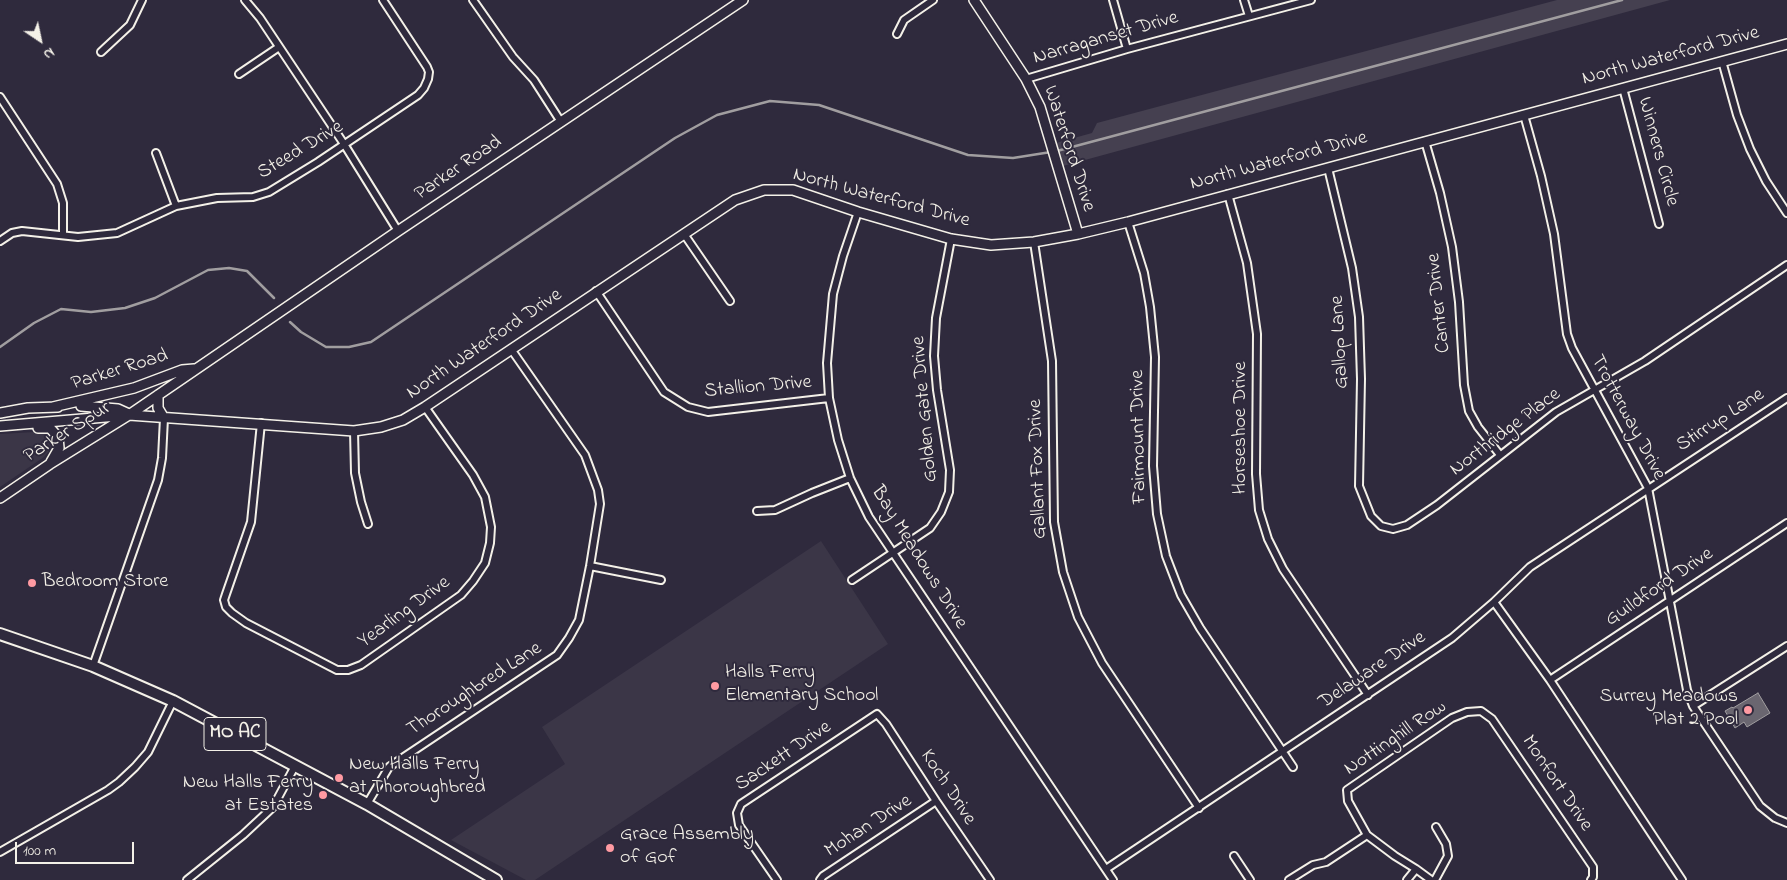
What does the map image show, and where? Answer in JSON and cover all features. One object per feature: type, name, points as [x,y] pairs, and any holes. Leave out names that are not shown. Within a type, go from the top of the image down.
[{"type":"main road","name":"MO AC","points":[[0,634],[93,666],[173,701],[367,804],[496,880]]},
{"type":"street","points":[[101,52],[130,25],[142,0]]},
{"type":"street","points":[[246,0],[344,144],[398,231]]},
{"type":"street","name":"Steed Drive","points":[[0,241],[12,233],[22,231],[86,237],[118,232],[176,206],[217,198],[253,197],[270,192],[318,162],[418,95],[428,79],[427,67],[383,0]]},
{"type":"street","points":[[473,0],[513,57],[534,80],[561,122]]},
{"type":"street","name":"Parker Road","points":[[0,427],[129,414],[743,0]]},
{"type":"street","points":[[896,34],[904,20],[933,0]]},
{"type":"street","name":"Waterford Drive","points":[[974,0],[1026,79],[1040,107],[1078,234]]},
{"type":"street","points":[[1113,0],[1127,49]]},
{"type":"street","points":[[1244,0],[1248,16]]},
{"type":"street","name":"Narraganset Drive","points":[[1026,79],[1127,49],[1311,0]]},
{"type":"street","name":"North Waterford Drive","points":[[129,414],[354,431],[381,427],[403,420],[426,407],[596,291],[735,200],[764,190],[793,190],[858,212],[951,239],[991,245],[1034,242],[1128,222],[1787,44]]},
{"type":"street","points":[[239,74],[279,47]]},
{"type":"street","points":[[1722,61],[1737,115],[1750,149],[1766,182],[1787,213]]},
{"type":"street","name":"Winners Circle","points":[[1623,88],[1659,224]]},
{"type":"street","points":[[0,97],[57,184],[63,203],[63,235]]},
{"type":"street","name":"Trotterway Drive","points":[[1524,115],[1541,176],[1554,234],[1567,334],[1572,348],[1648,488],[1687,690],[1693,706],[1760,806],[1776,818],[1787,823]]},
{"type":"street","name":"Canter Drive","points":[[1424,141],[1440,193],[1452,246],[1459,302],[1464,385],[1469,411],[1478,427],[1500,455]]},
{"type":"street","points":[[156,153],[176,206]]},
{"type":"street","name":"Gallop Lane","points":[[1328,168],[1352,268],[1359,317],[1361,379],[1359,486],[1371,516]]},
{"type":"street","name":"Horseshoe Drive","points":[[1228,194],[1246,263],[1257,334],[1256,474],[1259,510],[1268,539],[1283,569],[1368,695]]},
{"type":"street","name":"Bay Meadows Drive","points":[[858,212],[843,256],[833,294],[827,363],[830,398],[838,440],[850,478],[869,517],[892,553],[1113,880]]},
{"type":"street","name":"Fairmount Drive","points":[[1128,222],[1144,273],[1150,307],[1155,357],[1153,466],[1157,514],[1166,556],[1181,595],[1200,628],[1293,767]]},
{"type":"street","points":[[684,234],[730,301]]},
{"type":"street","name":"Golden Gate Drive","points":[[852,580],[930,528],[941,512],[949,492],[950,470],[937,390],[934,356],[936,318],[951,239]]},
{"type":"street","name":"Gallant Fox Drive","points":[[1034,242],[1052,361],[1054,522],[1063,572],[1078,617],[1102,664],[1199,808]]},
{"type":"street","name":"Northridge Place","points":[[1371,516],[1381,526],[1393,529],[1407,525],[1438,505],[1556,412],[1645,361],[1787,265]]},
{"type":"street","name":"Stallion Drive","points":[[596,291],[664,392],[688,407],[708,412],[830,398]]},
{"type":"street","name":"Thoroughbred Lane","points":[[367,804],[389,767],[557,655],[569,638],[578,620],[590,566],[600,504],[598,490],[594,474],[585,455],[511,349]]},
{"type":"street","name":"Parker Road","points":[[53,407],[134,388],[182,370],[197,369]]},
{"type":"street","points":[[93,666],[158,480],[162,458],[164,418],[158,408],[158,395]]},
{"type":"street","name":"Stirrup Lane","points":[[1648,488],[1787,398]]},
{"type":"street","name":"Parker Road","points":[[0,413],[28,408],[95,406],[118,409],[129,414]]},
{"type":"street","name":"Yearling Drive","points":[[261,423],[251,522],[224,600],[226,606],[246,623],[337,670],[348,670],[361,665],[461,595],[485,563],[490,543],[491,527],[486,497],[426,407]]},
{"type":"street","name":"Parker Spur","points":[[0,498],[129,414]]},
{"type":"street","points":[[0,427],[50,428],[58,437],[59,448],[50,464]]},
{"type":"street","points":[[354,431],[356,473],[361,502],[368,524]]},
{"type":"street","points":[[757,511],[775,510],[850,478]]},
{"type":"street","name":"Delaware Drive","points":[[1106,869],[1452,638],[1494,602],[1530,567],[1648,488]]},
{"type":"street","name":"Guildford Drive","points":[[1550,680],[1787,523]]},
{"type":"street","points":[[590,566],[661,580]]},
{"type":"street","points":[[1494,602],[1550,680],[1682,880]]},
{"type":"street","points":[[1693,706],[1787,646]]},
{"type":"street","points":[[0,852],[119,782],[148,752],[173,701]]},
{"type":"street","name":"Nottinghill Row","points":[[1431,880],[1367,835],[1348,801],[1347,790],[1452,718],[1467,712],[1481,711]]},
{"type":"street","name":"Monfort Drive","points":[[1481,711],[1492,718],[1593,867],[1593,877],[1591,880]]},
{"type":"street","name":"Koch Drive","points":[[877,714],[886,724],[936,802],[990,880]]},
{"type":"street","name":"Sackett Drive","points":[[778,880],[739,825],[737,813],[740,804],[877,714]]},
{"type":"street","points":[[187,880],[243,835],[273,807],[295,766]]},
{"type":"street","name":"Mohan Drive","points":[[820,880],[936,802]]},
{"type":"street","points":[[1435,880],[1448,856],[1446,844],[1436,827]]},
{"type":"street","points":[[1289,880],[1313,865],[1326,862],[1367,835]]},
{"type":"street","points":[[1234,856],[1250,880]]},
{"type":"street","points":[[1407,880],[1416,869]]},
{"type":"shaded area","points":[[1557,0],[1670,0],[1063,166],[1056,143],[1092,133],[1097,123]]},
{"type":"shaded area","points":[[44,433],[50,437],[53,443],[51,449],[44,457],[0,487],[0,434]]},
{"type":"shaded area","name":"Halls Ferry Elementary School","points":[[821,541],[888,644],[535,880],[526,880],[451,840],[565,764],[542,727]]},
{"type":"shaded area","name":"Surrey Meadows Plat 2 Pool","points":[[1758,693],[1770,713],[1747,727],[1744,722],[1735,728],[1725,711]]},
{"type":"waterway","points":[[1057,151],[1622,0]]},
{"type":"waterway","points":[[290,322],[301,332],[326,347],[349,347],[371,342],[675,138],[717,115],[770,101],[819,105],[968,155],[1013,158],[1051,152]]},
{"type":"waterway","points":[[0,347],[34,323],[61,309],[91,312],[125,308],[155,298],[208,270],[229,268],[247,271],[274,298]]},
{"type":"place","name":"Bedroom Store","points":[[32,583]]},
{"type":"place","name":"Halls Ferry Elementary School","points":[[715,686]]},
{"type":"place","name":"Surrey Meadows Plat 2 Pool","points":[[1748,710]]},
{"type":"place","name":"New Halls Ferry at Thoroughbred","points":[[339,778]]},
{"type":"place","name":"New Halls Ferry at Estates","points":[[323,795]]},
{"type":"place","name":"Grace Assembly of Gof","points":[[610,848]]}]
